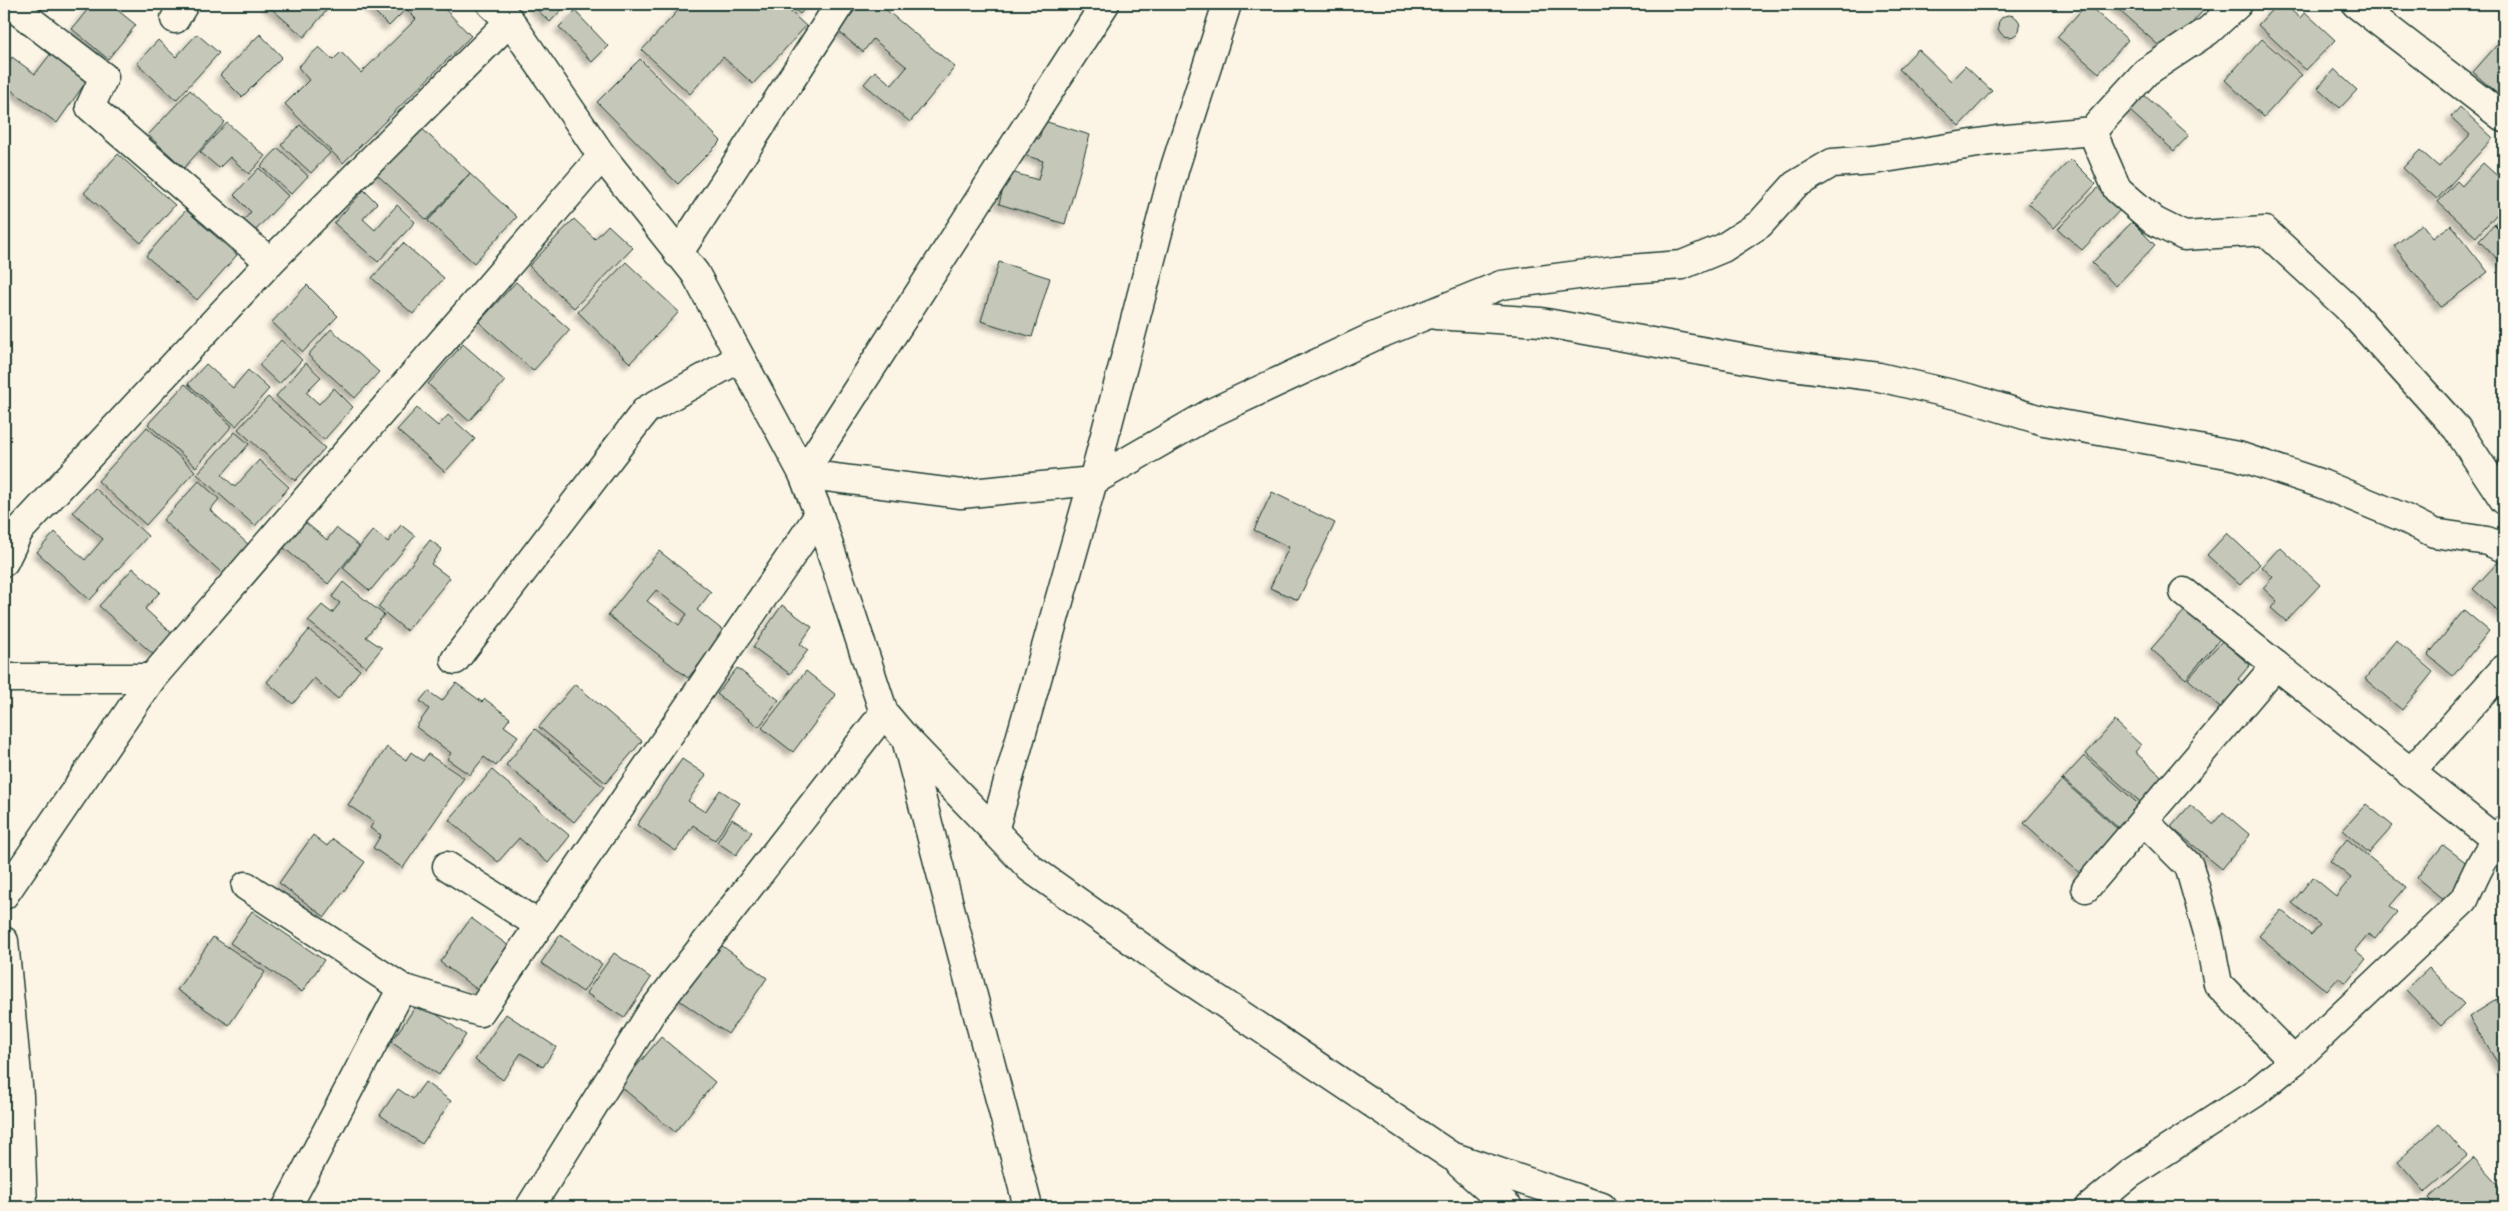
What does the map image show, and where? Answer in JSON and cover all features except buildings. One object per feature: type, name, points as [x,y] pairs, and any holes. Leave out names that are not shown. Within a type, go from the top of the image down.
[{"type":"street","points":[[9,4],[104,77],[90,107],[270,262]]},
{"type":"street","points":[[678,254],[840,4]]},
{"type":"street","points":[[804,474],[1105,4]]},
{"type":"street","points":[[994,832],[1094,481],[1175,167],[1227,4]]},
{"type":"street","points":[[804,474],[961,494],[1094,481],[1211,413],[1375,336],[1501,285],[1616,270],[1682,265],[1723,248],[1760,224],[1795,185],[1832,163],[1873,160],[1997,140],[2092,131],[2146,72],[2208,31],[2238,4]]},
{"type":"street","points":[[2356,4],[2504,118]]},
{"type":"street","points":[[4,562],[12,524],[270,262],[501,12],[602,156],[695,273],[804,474],[820,515],[884,713],[906,739],[1030,868],[1158,959],[1451,1156],[1508,1207]]},
{"type":"street","points":[[2092,131],[2117,189],[2154,221],[2184,236],[2265,231],[2347,307],[2458,429],[2504,500]]},
{"type":"street","points":[[4,895],[152,678],[602,156]]},
{"type":"street","points":[[1430,314],[1541,322],[1768,363],[1879,377],[1970,398],[2044,422],[2238,456],[2322,484],[2434,533],[2488,541],[2504,548]]},
{"type":"street","points":[[455,660],[646,410],[740,358]]},
{"type":"street","points":[[246,886],[402,988],[480,1012],[820,515]]},
{"type":"street","points":[[2090,1207],[2130,1174],[2255,1093],[2294,1061],[2464,900],[2475,874],[2500,835],[2410,773],[2184,592]]},
{"type":"street","points":[[2086,888],[2276,665]]},
{"type":"street","points":[[2410,773],[2504,669]]},
{"type":"street","points":[[4,678],[152,678]]},
{"type":"street","points":[[530,1207],[651,1013],[884,713]]},
{"type":"street","points":[[906,739],[1028,1207]]},
{"type":"street","points":[[2144,821],[2190,866],[2208,934],[2218,984],[2294,1061]]},
{"type":"street","points":[[447,866],[539,925]]},
{"type":"street","points":[[4,942],[19,1096],[23,1207]]},
{"type":"street","points":[[287,1207],[402,988]]},
{"type":"street","points":[[1451,1156],[1602,1207]]}]
